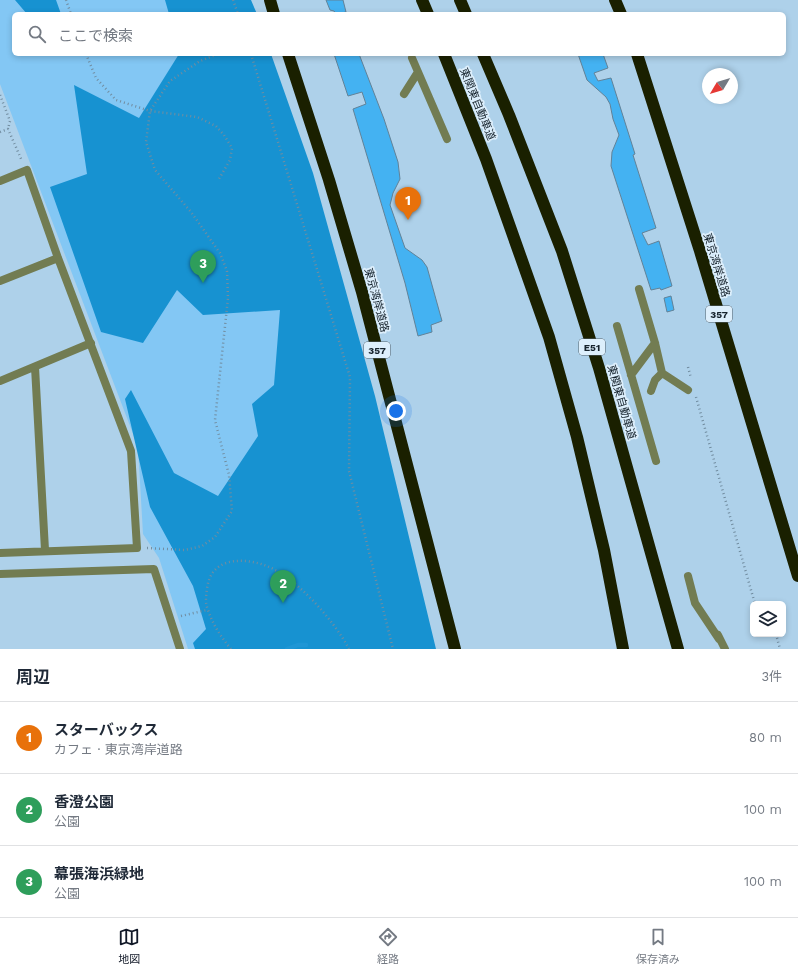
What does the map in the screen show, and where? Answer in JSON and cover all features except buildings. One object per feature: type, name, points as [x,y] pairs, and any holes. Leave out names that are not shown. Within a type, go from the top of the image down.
[{"type":"highway","points":[[270,0],[273,12]]},
{"type":"highway","points":[[422,0],[427,12]]},
{"type":"highway","points":[[460,0],[465,12]]},
{"type":"highway","points":[[616,0],[621,12]]},
{"type":"highway","points":[[624,0],[627,12]]},
{"type":"highway","name":"東京湾岸道路","points":[[289,56],[329,180],[362,292],[455,649]]},
{"type":"highway","name":"東関東自動車道","points":[[445,56],[486,158],[549,337],[577,437],[604,550],[623,649]]},
{"type":"highway","name":"東関東自動車道","points":[[484,56],[509,115],[562,251],[599,368],[678,649]]},
{"type":"highway","name":"東京湾岸道路","points":[[638,56],[700,251],[798,576]]},
{"type":"street","points":[[412,58],[447,139]]},
{"type":"street","points":[[404,94],[418,72]]},
{"type":"street","points":[[0,181],[27,170],[58,258],[131,451],[138,548],[0,552]]},
{"type":"street","points":[[0,281],[58,258]]},
{"type":"street","points":[[639,289],[662,373],[691,390]]},
{"type":"street","points":[[618,326],[656,461]]},
{"type":"street","points":[[0,382],[90,343]]},
{"type":"street","points":[[631,375],[655,343]]},
{"type":"street","points":[[35,367],[45,550]]},
{"type":"street","points":[[651,391],[655,380],[662,373]]},
{"type":"street","points":[[0,574],[154,569],[180,649]]},
{"type":"street","points":[[688,576],[695,603],[725,649]]},
{"type":"street","points":[[716,627],[719,639]]},
{"type":"path","points":[[66,0],[70,12]]},
{"type":"path","points":[[233,0],[237,12]]},
{"type":"path","points":[[87,56],[96,78],[108,93],[116,100],[150,111],[197,117],[216,126],[232,148],[230,160],[219,179]]},
{"type":"path","points":[[138,548],[185,550],[202,546],[215,537],[232,511],[229,475],[215,420],[228,298],[227,271],[216,248],[191,212],[156,170],[146,142],[150,111],[170,81],[200,61],[213,56]]},
{"type":"path","points":[[252,56],[350,377],[348,471],[393,649]]},
{"type":"path","points":[[0,95],[10,121],[8,129],[27,170]]},
{"type":"path","points":[[0,132],[8,129]]},
{"type":"path","points":[[688,367],[692,382]]},
{"type":"path","points":[[691,390],[754,601]]},
{"type":"path","points":[[231,649],[220,635],[207,610],[206,601],[208,578],[217,567],[228,562],[244,561],[262,564],[282,574],[318,606],[335,625],[350,649]]},
{"type":"path","points":[[171,619],[207,610]]},
{"type":"path","points":[[777,637],[780,649]]},
{"type":"shaded area","points":[[0,0],[237,0],[241,12],[12,12],[12,56],[257,56],[407,649],[188,649],[159,558],[143,534],[138,447],[0,84]]},
{"type":"shaded area","points":[[15,0],[56,0],[60,12],[25,12]]},
{"type":"shaded area","points":[[165,0],[251,0],[256,12],[168,12]]},
{"type":"shaded area","points":[[178,56],[272,56],[313,173],[375,396],[436,649],[195,649],[193,643],[206,629],[193,586],[150,507],[125,399],[131,390],[174,473],[218,496],[258,436],[252,404],[274,385],[280,310],[203,315],[177,290],[143,343],[101,332],[50,187],[87,174],[74,85],[139,118]]},
{"type":"waterway","points":[[287,649],[298,645],[306,645]]},
{"type":"place","name":"スターバックス","points":[[408,220]]},
{"type":"place","name":"幕張海浜緑地","points":[[203,283]]},
{"type":"place","name":"香澄公園","points":[[283,603]]}]
